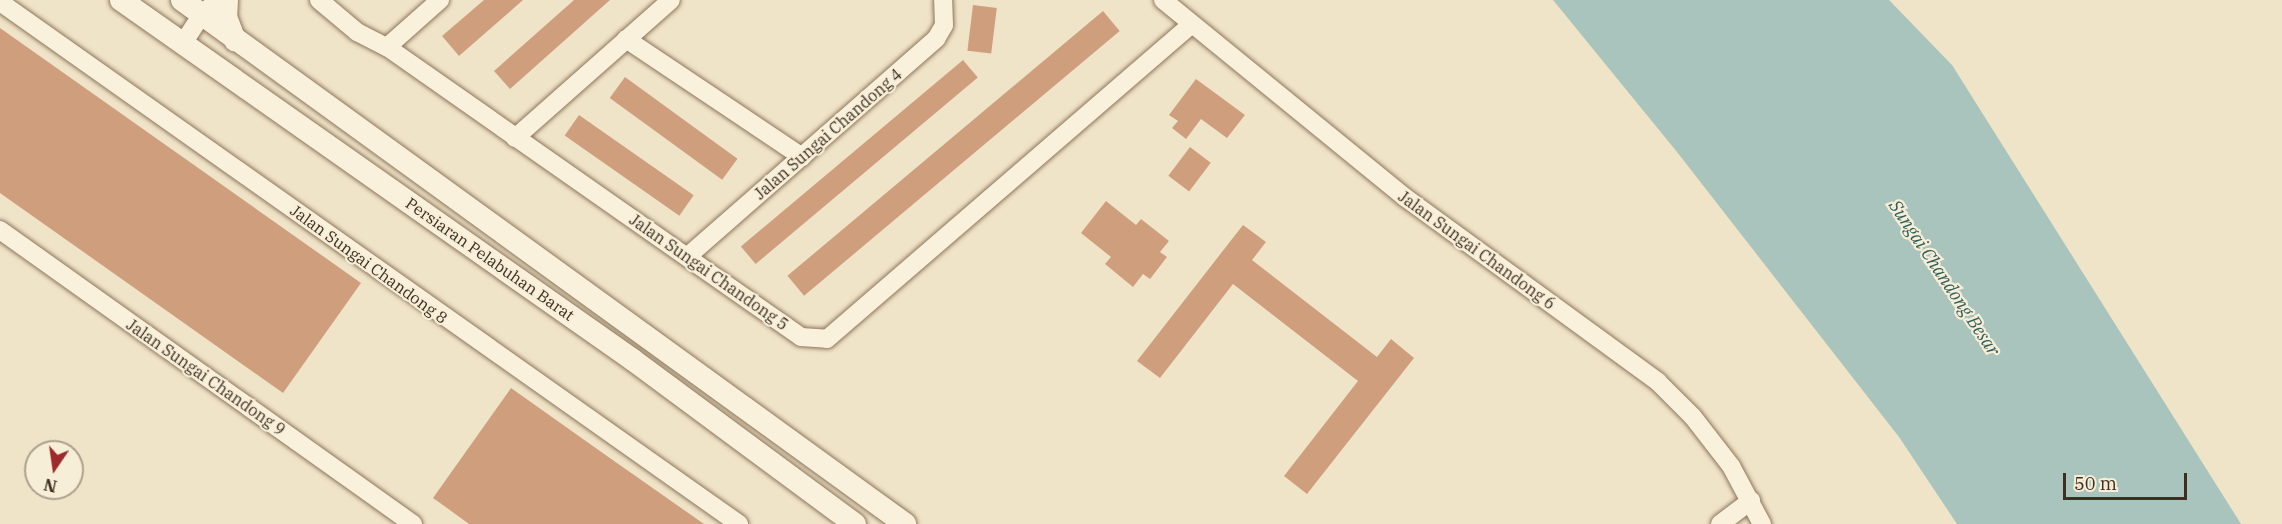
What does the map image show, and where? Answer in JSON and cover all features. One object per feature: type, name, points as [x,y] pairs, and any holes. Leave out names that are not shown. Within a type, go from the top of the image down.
[{"type":"street","name":"Persiaran Pelabuhan Barat","points":[[120,0],[633,360],[855,524]]},
{"type":"street","name":"Persiaran Pelabuhan Barat","points":[[182,0],[210,7],[235,40],[653,339],[904,524]]},
{"type":"street","points":[[227,0],[226,17],[235,40]]},
{"type":"street","name":"Jalan Sungai Chandong 5","points":[[319,0],[357,32],[387,47],[801,337],[826,339],[1192,24]]},
{"type":"street","points":[[387,47],[440,0]]},
{"type":"street","points":[[515,138],[671,0]]},
{"type":"street","name":"Jalan Sungai Chandong 4","points":[[688,256],[936,39],[944,26],[943,0]]},
{"type":"street","name":"Jalan Sungai Chandong 6","points":[[1163,0],[1406,198],[1658,382],[1693,417],[1731,466],[1762,524]]},
{"type":"street","name":"Jalan Sungai Chandong 8","points":[[0,2],[739,524]]},
{"type":"street","points":[[183,45],[210,7]]},
{"type":"street","points":[[626,39],[802,157]]},
{"type":"street","name":"Jalan Sungai Chandong 9","points":[[0,230],[413,524]]},
{"type":"street","points":[[633,360],[650,349],[653,339]]},
{"type":"street","points":[[1720,524],[1751,501]]},
{"type":"water","name":"Sungai Chandong Besar","points":[[1553,0],[1889,0],[1952,65],[2241,524],[1957,524],[1899,437],[1677,152]]},
{"type":"building","points":[[484,0],[523,0],[459,56],[442,36]]},
{"type":"building","points":[[574,0],[610,0],[510,89],[494,71]]},
{"type":"building","points":[[973,5],[997,8],[991,54],[967,51]]},
{"type":"building","points":[[1103,11],[1120,31],[804,296],[787,276]]},
{"type":"building","points":[[0,28],[361,283],[283,393],[0,193]]},
{"type":"building","points":[[963,60],[978,78],[756,264],[741,246]]},
{"type":"building","points":[[625,77],[737,159],[722,180],[610,98]]},
{"type":"building","points":[[1196,79],[1245,115],[1227,138],[1201,119],[1186,139],[1172,128],[1178,121],[1169,115]]},
{"type":"building","points":[[579,115],[694,195],[679,216],[565,135]]},
{"type":"building","points":[[1190,147],[1211,163],[1189,191],[1168,176]]},
{"type":"building","points":[[1106,201],[1136,225],[1141,219],[1169,241],[1160,252],[1167,257],[1150,279],[1143,274],[1133,287],[1105,264],[1111,257],[1081,233]]},
{"type":"building","points":[[1243,225],[1266,242],[1252,260],[1377,357],[1391,339],[1414,358],[1307,494],[1284,476],[1358,381],[1233,284],[1160,378],[1137,361]]},
{"type":"building","points":[[511,388],[704,524],[469,524],[433,498]]}]
